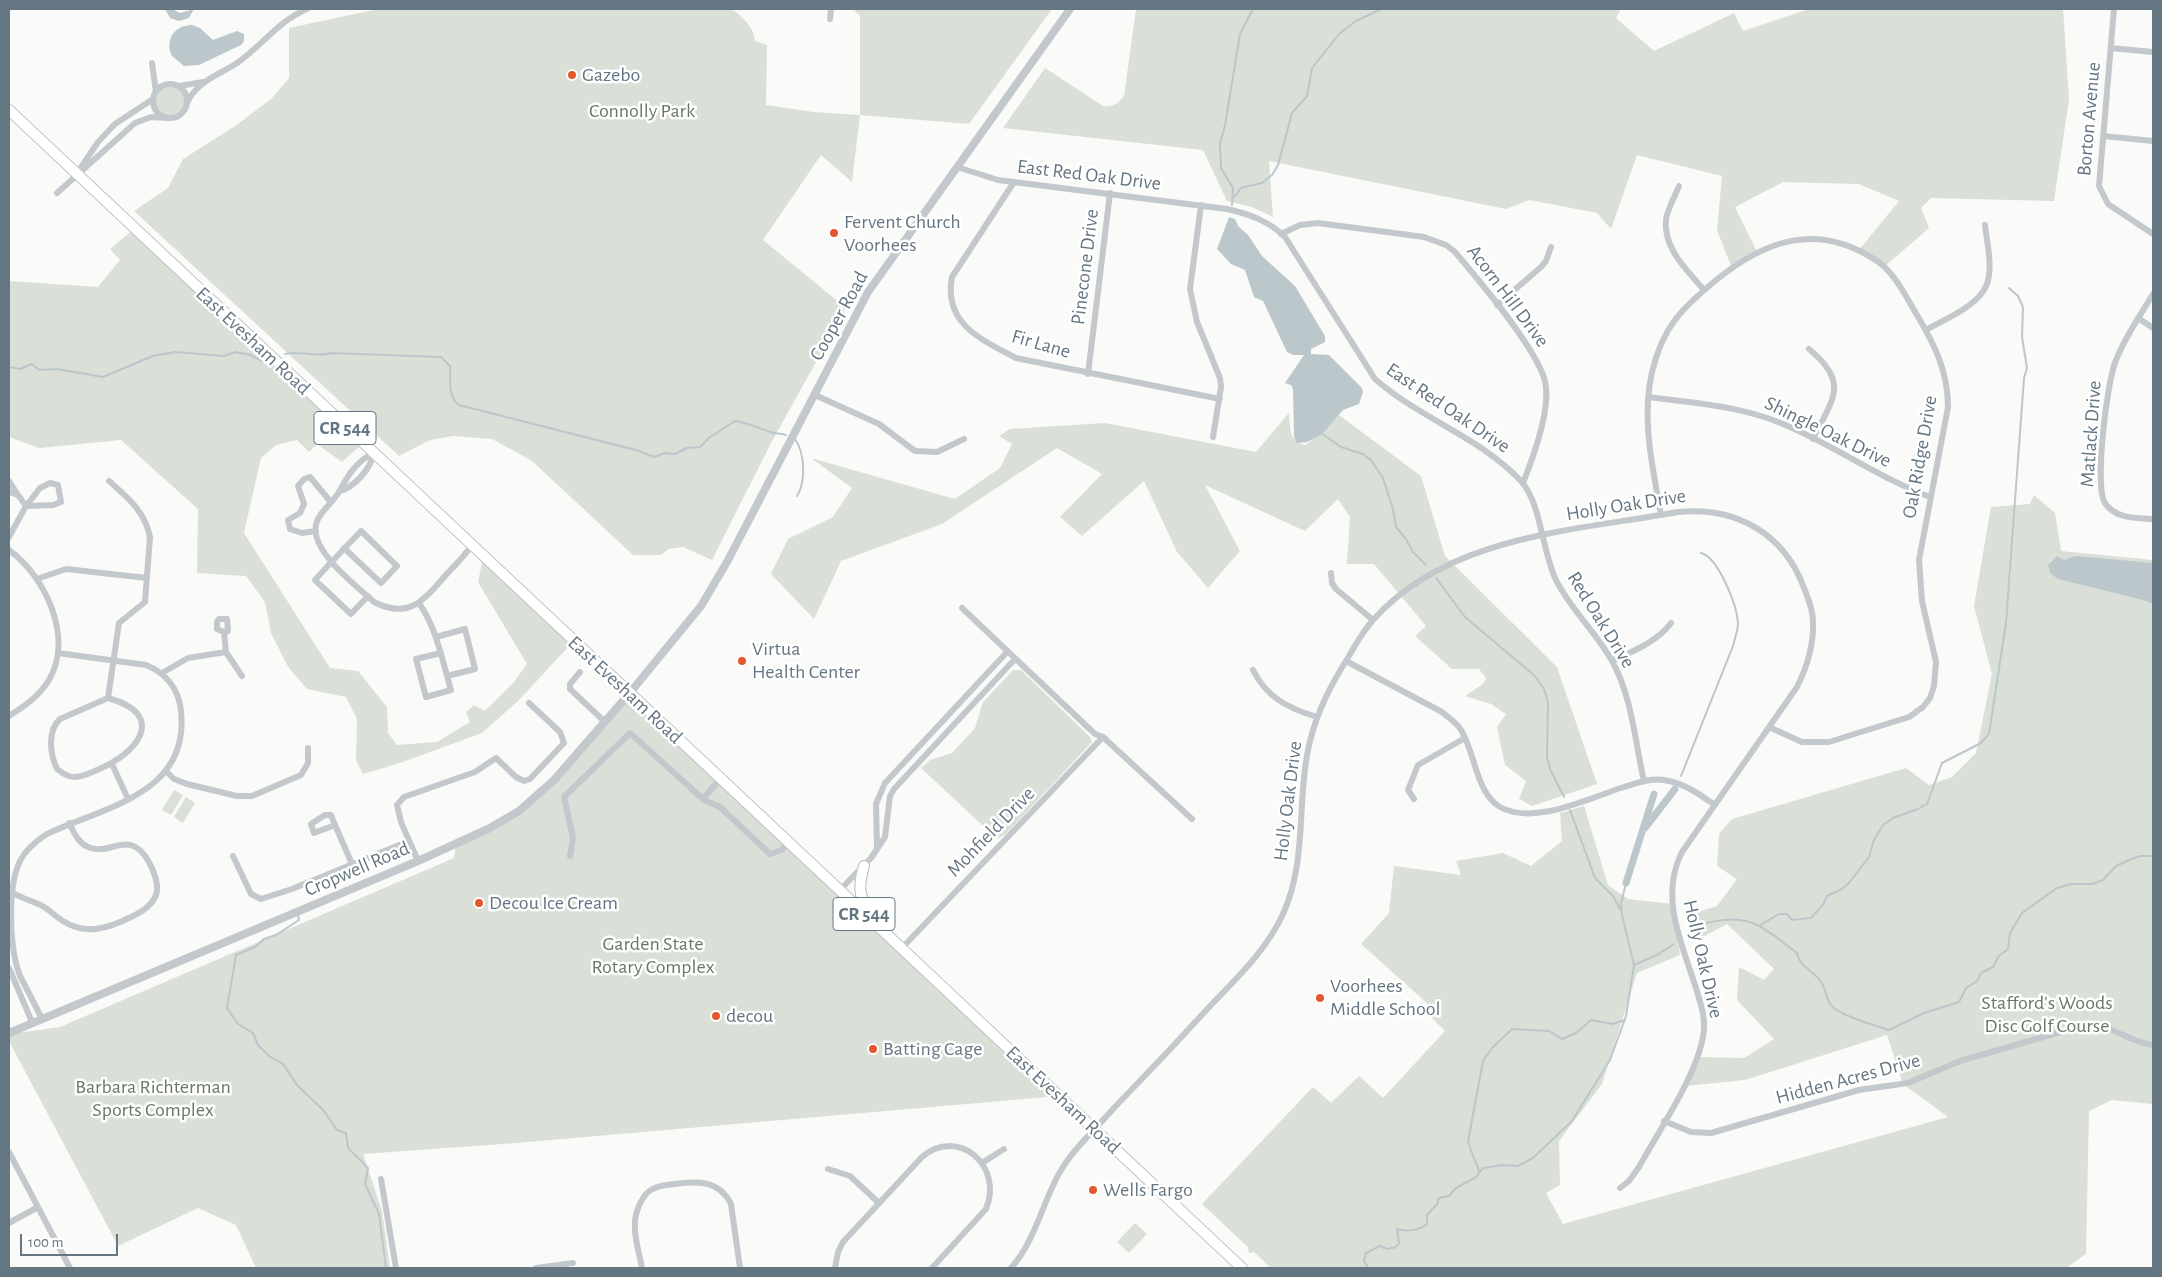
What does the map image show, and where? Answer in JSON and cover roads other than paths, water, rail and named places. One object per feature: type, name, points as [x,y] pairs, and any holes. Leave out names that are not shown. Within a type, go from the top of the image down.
[{"type":"main road","name":"East Evesham Road","points":[[9,110],[372,454],[1242,1268]]},
{"type":"main road","points":[[864,866],[860,879],[860,895],[863,902],[881,920],[891,940]]},
{"type":"street","points":[[57,193],[135,123],[151,117],[167,118],[181,114],[195,90],[206,81],[238,62],[279,25],[307,9]]},
{"type":"street","points":[[830,19],[831,9]]},
{"type":"street","name":"Cooper Road","points":[[662,655],[702,606],[721,573],[868,292],[1070,9]]},
{"type":"street","name":"Borton Avenue","points":[[2114,9],[2098,176],[2102,196],[2116,211],[2153,234]]},
{"type":"street","points":[[2111,48],[2153,52]]},
{"type":"street","points":[[152,63],[156,92]]},
{"type":"street","points":[[77,175],[98,142],[115,124],[153,99],[156,92],[166,84],[179,86],[206,81]]},
{"type":"street","points":[[179,86],[186,94],[188,103]]},
{"type":"street","points":[[153,99],[156,110],[167,118]]},
{"type":"street","points":[[2103,136],[2153,141]]},
{"type":"street","name":"East Red Oak Drive","points":[[957,167],[998,180],[1200,205],[1258,218],[1281,234],[1375,379],[1401,400],[1471,442],[1523,482],[1536,509],[1541,536]]},
{"type":"street","name":"Fir Lane","points":[[1014,182],[952,277],[950,296],[964,326],[972,333],[1016,358],[1220,399]]},
{"type":"street","points":[[1679,186],[1667,217],[1666,230],[1672,251],[1704,290]]},
{"type":"street","name":"Pinecone Drive","points":[[1088,374],[1110,193]]},
{"type":"street","points":[[1200,205],[1190,289],[1198,322],[1220,378],[1220,399],[1212,437]]},
{"type":"street","name":"Acorn Hill Drive","points":[[1281,234],[1300,225],[1318,223],[1424,237],[1437,241],[1455,252],[1534,354],[1546,387],[1535,453],[1523,482]]},
{"type":"street","points":[[1926,330],[1965,307],[1983,293],[1988,282],[1989,269],[1985,225]]},
{"type":"street","name":"Oak Ridge Drive","points":[[1661,515],[1648,434],[1649,398],[1652,373],[1667,329],[1673,320],[1704,290],[1731,268],[1759,250],[1786,241],[1818,239],[1858,250],[1885,267],[1926,330],[1940,360],[1948,392],[1948,407],[1919,560],[1922,601],[1936,662],[1934,686],[1930,698],[1923,707],[1903,720],[1828,742],[1802,742],[1771,728]]},
{"type":"street","points":[[1497,305],[1541,267],[1546,261],[1551,247]]},
{"type":"street","name":"Matlack Drive","points":[[2153,294],[2122,346],[2109,382],[2100,483],[2105,504],[2114,512],[2127,517],[2153,519]]},
{"type":"street","points":[[2138,318],[2153,328]]},
{"type":"street","points":[[1809,349],[1830,369],[1834,385],[1827,410],[1813,439]]},
{"type":"street","points":[[815,395],[879,424],[915,451],[937,452],[964,438]]},
{"type":"street","name":"Shingle Oak Drive","points":[[1649,398],[1721,406],[1750,412],[1784,424],[1905,488],[1930,497]]},
{"type":"street","points":[[372,454],[365,457],[343,482],[340,491],[330,501],[316,524],[316,531],[320,547],[332,562],[374,602],[391,609],[409,608],[419,603],[471,546]]},
{"type":"street","points":[[316,531],[302,533],[290,528],[288,525],[288,520],[300,512],[304,504],[298,486],[304,479],[310,478],[330,501]]},
{"type":"street","points":[[9,481],[26,506]]},
{"type":"street","points":[[108,698],[119,623],[146,602],[148,529],[135,504],[109,481]]},
{"type":"street","points":[[9,537],[26,506],[40,488],[50,483],[58,485],[61,502],[53,505],[26,506]]},
{"type":"street","points":[[9,492],[18,495]]},
{"type":"street","name":"Holly Oak Drive","points":[[1010,1268],[1030,1238],[1070,1157],[1248,967],[1277,926],[1294,885],[1298,862],[1306,760],[1317,717],[1327,691],[1373,620],[1408,589],[1439,570],[1466,557],[1496,546],[1541,536],[1694,510],[1719,513],[1750,524],[1769,536],[1794,564],[1812,610],[1812,636],[1804,674],[1771,728],[1682,852],[1672,881],[1672,902],[1676,923],[1702,1008],[1704,1030],[1698,1060],[1639,1167],[1629,1181],[1620,1188]]},
{"type":"street","points":[[344,548],[380,583],[397,566],[361,531],[344,548],[315,580],[351,614],[368,596]]},
{"type":"street","name":"Red Oak Drive","points":[[1541,536],[1548,561],[1560,588],[1612,662],[1625,693],[1644,781]]},
{"type":"street","points":[[9,550],[37,579],[44,590],[53,614],[58,653],[50,678],[40,693],[26,706],[9,716]]},
{"type":"street","points":[[37,579],[66,569],[147,578]]},
{"type":"street","points":[[1331,573],[1332,583],[1336,589],[1373,620]]},
{"type":"street","points":[[419,603],[431,619],[441,653],[451,690],[426,697],[416,659],[441,653]]},
{"type":"street","points":[[962,608],[1095,734],[1103,737],[1192,819]]},
{"type":"street","points":[[1612,662],[1664,633],[1671,623]]},
{"type":"street","points":[[436,637],[464,629],[469,645],[475,669],[447,676]]},
{"type":"street","points":[[224,632],[226,652],[242,676]]},
{"type":"street","points":[[162,673],[188,658],[226,652]]},
{"type":"street","points":[[877,848],[876,804],[883,788],[925,738],[1007,652]]},
{"type":"street","points":[[9,954],[16,870],[28,849],[47,834],[128,799],[156,783],[166,772],[180,741],[182,723],[177,695],[170,682],[162,673],[146,665],[58,653]]},
{"type":"street","name":"Cropwell Road","points":[[9,1033],[490,828],[519,811],[554,780],[662,655]]},
{"type":"street","points":[[839,891],[864,866],[885,837],[890,796],[894,789],[1015,659]]},
{"type":"street","points":[[1346,661],[1442,712],[1459,728],[1465,738],[1483,786],[1495,804],[1510,811],[1532,814],[1544,812],[1644,781],[1664,780],[1692,789],[1714,805]]},
{"type":"street","points":[[1254,670],[1265,690],[1275,699],[1295,710],[1317,717]]},
{"type":"street","points":[[580,672],[571,682],[570,689],[605,722]]},
{"type":"street","points":[[968,693],[976,700]]},
{"type":"street","points":[[108,698],[134,710],[142,725],[138,741],[130,751],[112,764],[85,775],[77,777],[67,776],[55,767],[52,742],[53,728],[60,719],[108,698]]},
{"type":"street","points":[[418,860],[408,840],[396,805],[404,797],[475,772],[496,758],[516,777],[524,781],[530,779],[564,743],[560,732],[528,703]]},
{"type":"street","points":[[570,856],[573,838],[564,797],[630,733],[703,799],[720,807],[770,854],[782,850],[788,843]]},
{"type":"street","name":"Mohfield Drive","points":[[901,949],[1103,737]]},
{"type":"street","points":[[925,738],[934,746]]},
{"type":"street","points":[[1414,799],[1408,790],[1418,765],[1465,738]]},
{"type":"street","points":[[166,772],[174,779],[187,784],[198,785],[213,791],[237,796],[252,796],[301,775],[308,763],[308,748]]},
{"type":"street","points":[[112,764],[128,799]]},
{"type":"street","points":[[703,799],[720,779]]},
{"type":"street","points":[[13,893],[47,908],[62,921],[74,926],[96,930],[135,916],[152,903],[157,888],[155,877],[151,864],[140,849],[130,844],[100,848],[88,847],[77,837],[69,823]]},
{"type":"street","points":[[335,825],[352,864]]},
{"type":"street","points":[[233,856],[251,894],[261,899],[292,889],[408,840]]},
{"type":"street","points":[[11,941],[21,978],[42,1019]]},
{"type":"street","points":[[9,968],[32,1022]]},
{"type":"street","name":"Hidden Acres Drive","points":[[1664,1121],[1691,1132],[1711,1133],[1858,1090],[1908,1083],[1960,1061],[2088,1024],[2106,1027],[2135,1041],[2153,1045]]},
{"type":"street","points":[[836,1268],[838,1252],[843,1242],[930,1150],[950,1146],[958,1147],[972,1154],[982,1163],[991,1182],[991,1192],[986,1209],[932,1268]]},
{"type":"street","points":[[982,1163],[1004,1149]]},
{"type":"street","points":[[9,1152],[70,1268]]},
{"type":"street","points":[[828,1168],[850,1176],[879,1203]]},
{"type":"street","points":[[381,1180],[396,1268]]},
{"type":"street","points":[[642,1268],[635,1218],[646,1194],[661,1186],[698,1181],[716,1186],[728,1198],[731,1204],[740,1268]]},
{"type":"street","points":[[9,1223],[38,1207]]},
{"type":"street","points":[[536,1268],[572,1262]]},
{"type":"waterway","points":[[1232,205],[1233,188],[1221,168],[1220,144],[1225,125],[1240,34],[1253,9]]},
{"type":"waterway","points":[[1234,197],[1241,188],[1262,183],[1272,175],[1278,165],[1292,113],[1307,96],[1312,68],[1340,33],[1356,21],[1381,9]]},
{"type":"waterway","points":[[1759,926],[1779,914],[1787,914],[1792,920],[1811,918],[1823,905],[1827,896],[1842,889],[1849,883],[1869,857],[1874,840],[1883,825],[1893,818],[1927,804],[1942,763],[1981,743],[1989,734],[2006,623],[2024,378],[2027,368],[2022,337],[2023,307],[2018,296],[2009,288]]},
{"type":"waterway","points":[[9,367],[20,369],[32,364],[39,370],[57,369],[103,377],[153,356],[175,352],[224,356],[235,352],[250,355],[262,361]]},
{"type":"waterway","points":[[285,354],[320,355],[331,353],[441,357],[450,366],[451,392],[459,405],[636,450],[654,457],[665,453],[675,454],[687,448],[700,447],[710,437],[735,421],[772,433],[786,435]]},
{"type":"waterway","points":[[1321,433],[1341,447],[1363,454],[1371,460],[1383,478],[1393,509],[1396,527],[1406,539],[1413,552],[1426,565]]},
{"type":"waterway","points":[[795,439],[801,452],[803,468],[802,483],[797,496]]},
{"type":"waterway","points":[[1681,776],[1733,646],[1738,626],[1734,605],[1720,572],[1714,563],[1701,553]]},
{"type":"waterway","points":[[1436,578],[1465,617],[1535,676],[1544,689],[1548,702],[1547,757],[1550,769],[1564,797]]},
{"type":"waterway","points":[[1645,828],[1675,789]]},
{"type":"waterway","points":[[1626,883],[1654,794]]},
{"type":"waterway","points":[[1570,810],[1595,878],[1613,896],[1620,909]]},
{"type":"waterway","points":[[1687,933],[1703,924],[1722,920],[1742,920],[1759,926],[1797,953],[1803,965],[1821,982],[1828,1001],[1834,1008],[1857,1020],[1889,1030],[1924,1013],[1959,1002],[1966,988],[1977,981],[1981,973],[1993,967],[1999,956],[2008,949],[2010,933],[2022,913],[2057,888],[2071,884],[2092,884],[2103,880],[2116,866],[2129,860],[2140,856],[2153,856]]},
{"type":"waterway","points":[[1368,1268],[1364,1261],[1366,1253],[1380,1246],[1388,1249],[1396,1247],[1399,1243],[1397,1229],[1413,1230],[1427,1224],[1427,1215],[1437,1204],[1439,1198],[1449,1196],[1456,1188],[1476,1177],[1483,1168],[1502,1165],[1518,1166],[1533,1158],[1572,1121],[1610,1060],[1626,1016],[1634,965],[1622,915],[1621,904],[1626,883]]},
{"type":"waterway","points":[[298,915],[299,920],[276,935],[264,939],[255,947],[236,955],[227,1008],[238,1024],[253,1033],[258,1045],[269,1056],[283,1064],[297,1085],[324,1111],[337,1130],[346,1133],[348,1148],[368,1168],[365,1184],[379,1214],[386,1268]]},
{"type":"waterway","points":[[1634,965],[1657,955],[1674,944]]},
{"type":"waterway","points":[[1479,1171],[1468,1142],[1483,1061],[1492,1048],[1512,1029],[1549,1031],[1562,1039],[1576,1033],[1591,1020],[1613,1024],[1625,1020]]},
{"type":"place","name":"Gazebo","points":[[572,75]]},
{"type":"place","name":"Fervent Church Voorhees","points":[[834,233]]},
{"type":"place","name":"Virtua Health Center","points":[[742,661]]},
{"type":"place","name":"Decou Ice Cream","points":[[479,903]]},
{"type":"place","name":"Voorhees Middle School","points":[[1320,998]]},
{"type":"place","name":"decou","points":[[716,1016]]},
{"type":"place","name":"Batting Cage","points":[[873,1049]]},
{"type":"place","name":"Wells Fargo","points":[[1093,1190]]},
{"type":"park label","name":"Connolly Park","points":[[642,111]]},
{"type":"park label","name":"Garden State Rotary Complex","points":[[653,956]]},
{"type":"park label","name":"Stafford's Woods Disc Golf Course","points":[[2047,1014]]},
{"type":"park label","name":"Barbara Richterman Sports Complex","points":[[153,1098]]}]
